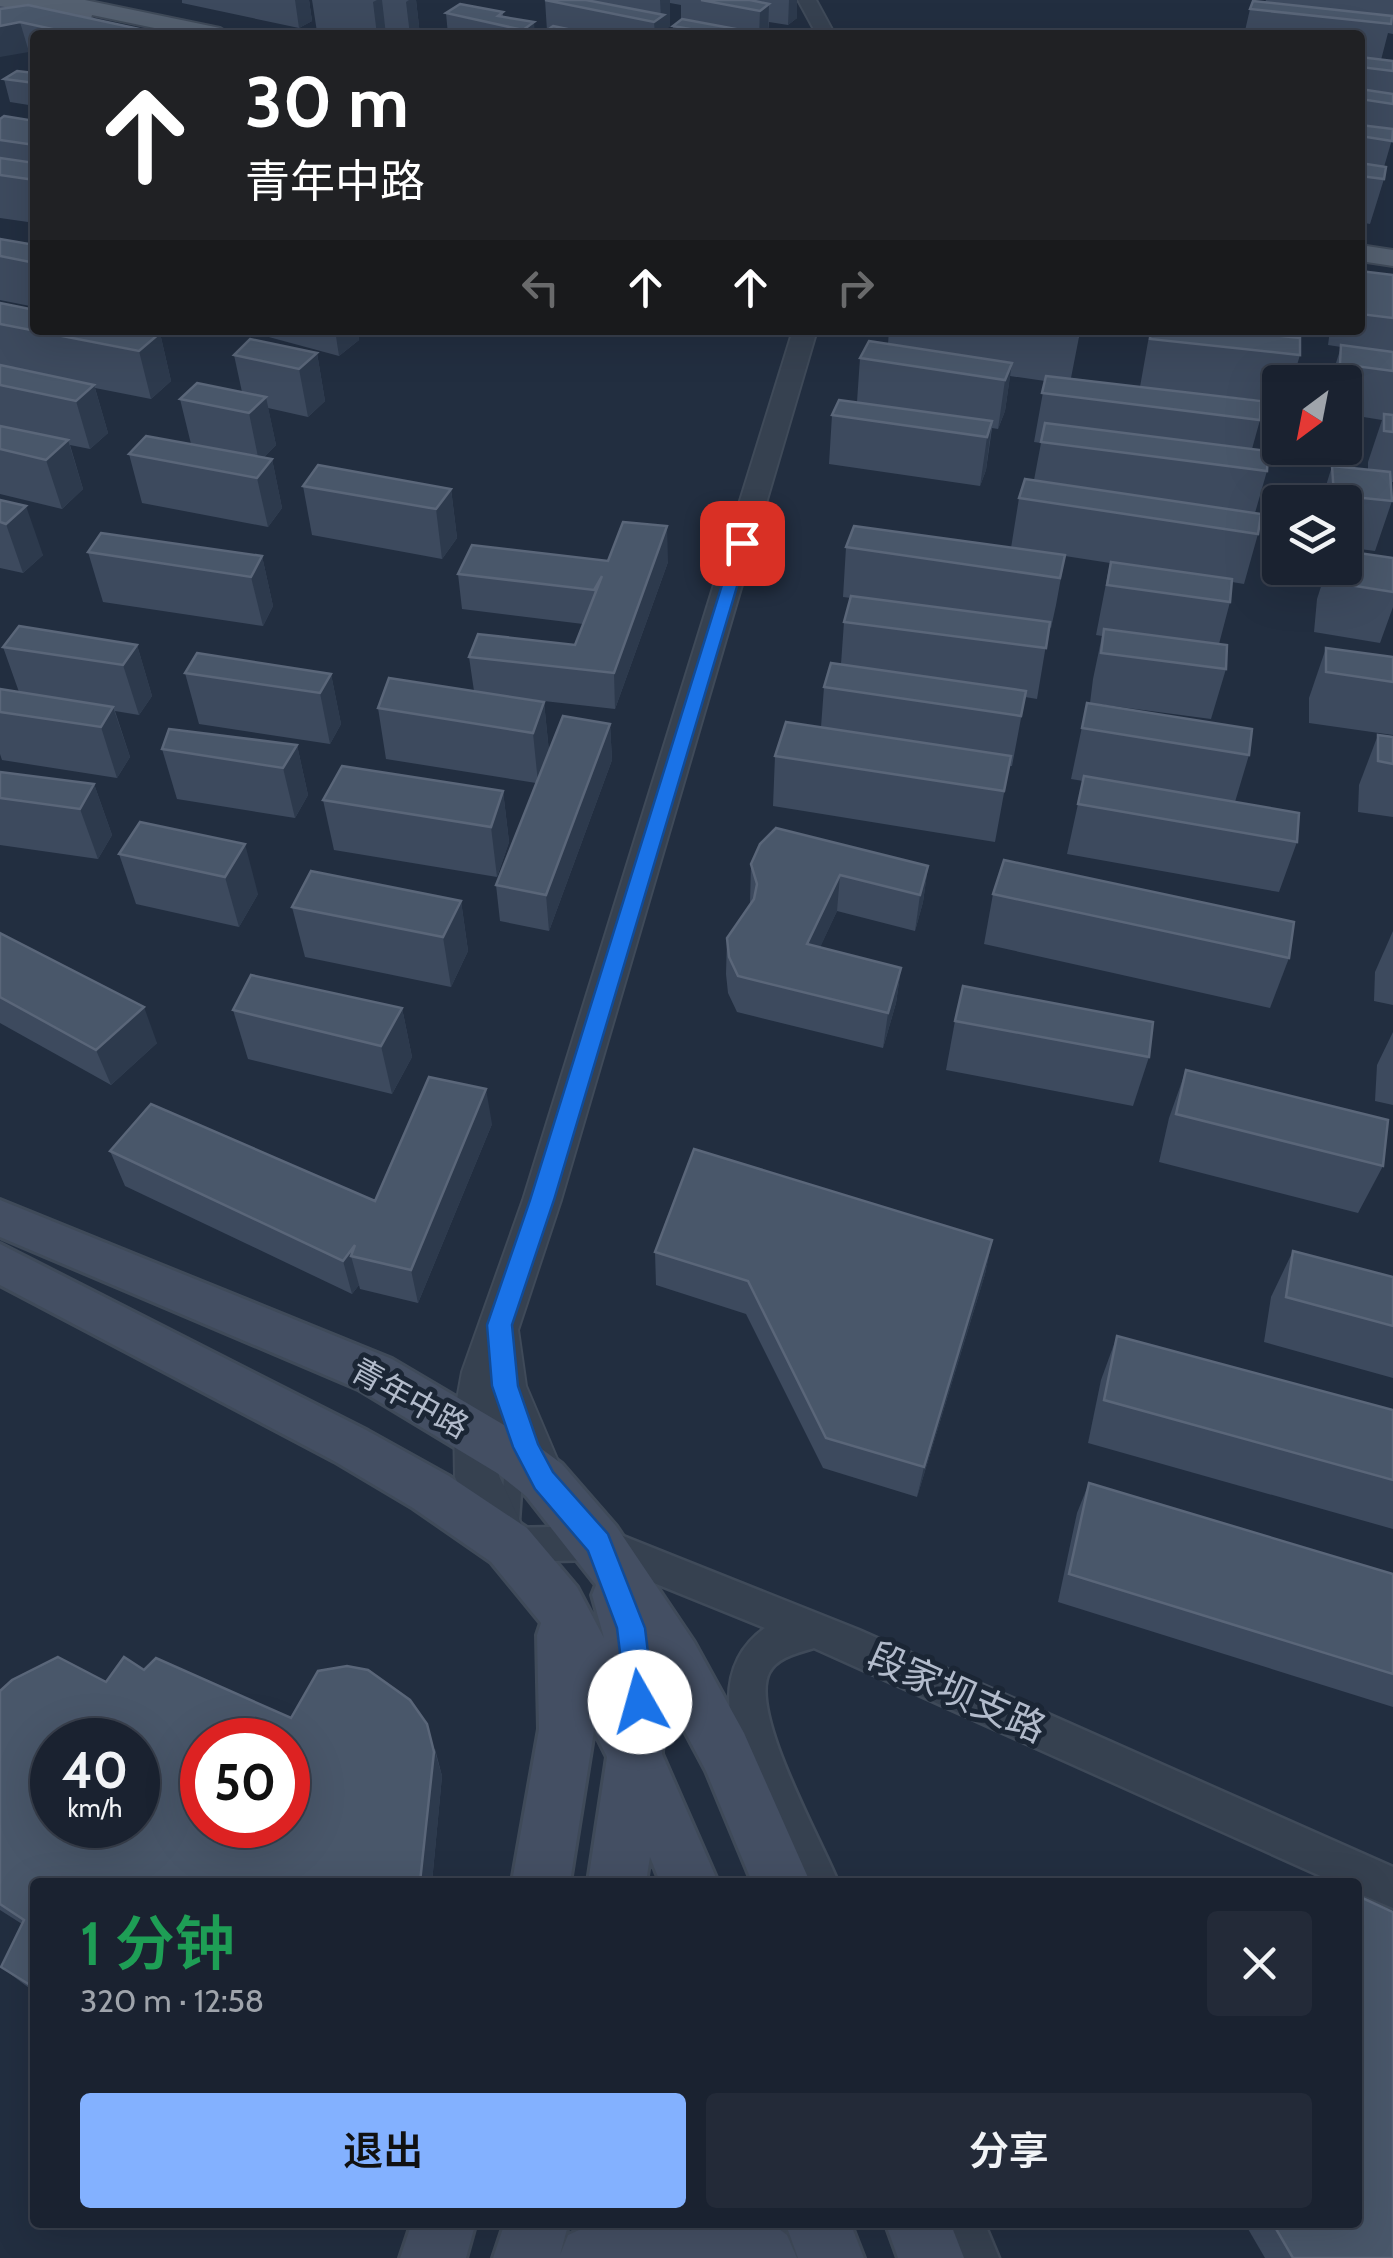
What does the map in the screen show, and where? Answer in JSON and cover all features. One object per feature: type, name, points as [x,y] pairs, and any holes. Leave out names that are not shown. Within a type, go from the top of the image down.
[{"type":"main road","points":[[53,0],[196,30]]},
{"type":"main road","points":[[7,2],[140,30]]},
{"type":"main road","points":[[1365,254],[1393,258]]},
{"type":"main road","points":[[1365,267],[1393,270]]},
{"type":"main road","name":"青年中路","points":[[0,1218],[375,1374],[529,1468],[598,1543],[674,1660],[716,1736],[779,1878]]},
{"type":"main road","points":[[0,1263],[352,1446],[431,1492],[509,1545],[559,1605],[635,1755],[687,1878]]},
{"type":"main road","points":[[598,1543],[631,1628],[640,1702],[618,1878]]},
{"type":"main road","points":[[542,1878],[568,1737],[570,1674],[559,1605]]},
{"type":"main road","points":[[434,2258],[442,2228]]},
{"type":"main road","points":[[526,2258],[535,2228]]},
{"type":"main road","points":[[819,2228],[831,2258]]},
{"type":"main road","points":[[919,2228],[931,2258]]},
{"type":"main road","points":[[590,2258],[616,2246],[698,2232],[748,2242],[764,2258]]},
{"type":"street","points":[[808,0],[823,30]]},
{"type":"street","points":[[509,1545],[478,1477],[474,1416],[483,1372],[548,1182],[803,335]]},
{"type":"street","points":[[500,1325],[505,1386],[526,1447],[529,1468]]},
{"type":"street","name":"段家坝支路","points":[[509,1545],[598,1543],[816,1630],[1393,1888]]},
{"type":"street","points":[[816,1630],[793,1633],[762,1651],[750,1668],[743,1693],[748,1726],[816,1878]]},
{"type":"street","points":[[964,2228],[976,2258]]},
{"type":"lane","points":[[509,1545],[529,1468]]},
{"type":"building","points":[[545,0],[586,0],[664,15],[654,22]]},
{"type":"building","points":[[701,0],[750,0],[769,4],[760,11]]},
{"type":"building","points":[[1253,1],[1392,16],[1391,24],[1250,9]]},
{"type":"building","points":[[460,4],[534,22],[523,30],[446,13]]},
{"type":"building","points":[[28,5],[144,30],[57,30],[20,22],[0,26],[0,9]]},
{"type":"building","points":[[682,19],[741,30],[695,30],[673,26]]},
{"type":"building","points":[[1365,58],[1393,61],[1393,71],[1365,68]]},
{"type":"building","points":[[17,71],[30,72],[30,82],[4,79]]},
{"type":"building","points":[[1365,90],[1393,94],[1393,104],[1365,100]]},
{"type":"building","points":[[4,116],[30,120],[30,144],[0,140],[0,119]]},
{"type":"building","points":[[1365,126],[1393,129],[1392,141],[1365,137]]},
{"type":"building","points":[[0,158],[30,162],[30,179],[0,175]]},
{"type":"building","points":[[1365,164],[1386,167],[1384,179],[1365,177]]},
{"type":"building","points":[[0,239],[30,244],[30,262],[0,256]]},
{"type":"building","points":[[1365,272],[1393,275],[1393,318],[1365,315]]},
{"type":"building","points":[[0,303],[30,309],[30,330],[0,324]]},
{"type":"building","points":[[57,335],[158,335],[139,351]]},
{"type":"building","points":[[1150,335],[1300,338],[1300,355],[1150,339]]},
{"type":"building","points":[[250,339],[317,353],[299,369],[234,355]]},
{"type":"building","points":[[869,341],[1012,363],[1005,380],[860,358]]},
{"type":"building","points":[[1341,345],[1393,352],[1393,371],[1340,364]]},
{"type":"building","points":[[0,365],[94,385],[76,401],[0,385]]},
{"type":"building","points":[[1046,376],[1261,401],[1260,420],[1042,393]]},
{"type":"building","points":[[197,383],[266,397],[249,413],[180,399]]},
{"type":"building","points":[[839,400],[992,421],[987,437],[832,415]]},
{"type":"building","points":[[1384,414],[1393,415],[1393,432],[1384,431]]},
{"type":"building","points":[[1045,423],[1262,450],[1262,465],[1267,465],[1267,471],[1041,442]]},
{"type":"building","points":[[0,426],[68,440],[46,460],[0,449]]},
{"type":"building","points":[[146,436],[272,459],[257,478],[129,454]]},
{"type":"building","points":[[318,465],[451,489],[436,509],[303,486]]},
{"type":"building","points":[[1332,466],[1390,472],[1392,501],[1362,498],[1362,485],[1333,485]]},
{"type":"building","points":[[1025,479],[1261,514],[1258,534],[1019,498]]},
{"type":"building","points":[[0,500],[26,506],[6,524],[0,522]]},
{"type":"building","points":[[623,522],[667,526],[614,673],[469,657],[478,634],[575,645],[602,576],[594,590],[458,574],[472,545],[608,561]]},
{"type":"building","points":[[854,526],[1065,555],[1060,578],[846,547]]},
{"type":"building","points":[[101,533],[262,556],[251,577],[88,552]]},
{"type":"building","points":[[1362,553],[1393,558],[1393,592],[1349,585],[1362,585]]},
{"type":"building","points":[[1111,562],[1232,579],[1230,602],[1107,585]]},
{"type":"building","points":[[851,596],[1050,622],[1046,648],[844,622]]},
{"type":"building","points":[[19,626],[137,645],[123,665],[3,647]]},
{"type":"building","points":[[1104,629],[1227,645],[1226,669],[1101,653]]},
{"type":"building","points":[[1326,648],[1393,657],[1393,682],[1326,672]]},
{"type":"building","points":[[197,653],[331,674],[320,693],[185,673]]},
{"type":"building","points":[[831,663],[1026,691],[1021,716],[824,687]]},
{"type":"building","points":[[389,678],[544,702],[533,733],[378,708]]},
{"type":"building","points":[[0,689],[113,707],[101,727],[0,712]]},
{"type":"building","points":[[1087,703],[1252,729],[1249,755],[1082,728]]},
{"type":"building","points":[[563,716],[610,724],[546,895],[496,885]]},
{"type":"building","points":[[786,722],[1011,756],[1004,791],[775,756]]},
{"type":"building","points":[[169,729],[297,745],[283,768],[162,749]]},
{"type":"building","points":[[1378,735],[1393,737],[1393,764],[1378,761]]},
{"type":"building","points":[[342,766],[503,791],[491,827],[323,800]]},
{"type":"building","points":[[0,772],[94,784],[80,809],[0,798]]},
{"type":"building","points":[[1084,776],[1299,813],[1297,842],[1078,804]]},
{"type":"building","points":[[140,822],[245,844],[225,877],[119,854]]},
{"type":"building","points":[[776,828],[928,866],[920,895],[840,875],[807,944],[901,968],[888,1013],[738,976],[729,957],[727,938],[754,899],[757,884],[751,864],[760,844]]},
{"type":"building","points":[[1004,860],[1294,922],[1289,958],[993,894]]},
{"type":"building","points":[[311,871],[461,901],[443,937],[292,907]]},
{"type":"building","points":[[0,933],[144,1007],[96,1050],[0,997]]},
{"type":"building","points":[[251,975],[402,1008],[381,1046],[233,1010]]},
{"type":"building","points":[[963,986],[1153,1022],[1149,1057],[955,1021]]},
{"type":"building","points":[[1186,1070],[1388,1120],[1383,1166],[1176,1114]]},
{"type":"building","points":[[429,1077],[486,1089],[411,1270],[351,1256],[355,1245],[343,1261],[110,1151],[151,1104],[375,1201]]},
{"type":"building","points":[[694,1149],[992,1240],[924,1467],[826,1438],[748,1281],[655,1252]]},
{"type":"building","points":[[1293,1251],[1393,1277],[1393,1326],[1286,1297]]},
{"type":"building","points":[[1117,1336],[1393,1410],[1393,1480],[1104,1400]]},
{"type":"building","points":[[1089,1483],[1393,1574],[1393,1674],[1069,1574]]},
{"type":"building","points":[[58,1657],[106,1682],[124,1657],[144,1670],[156,1658],[291,1718],[318,1671],[347,1666],[368,1670],[410,1700],[427,1724],[434,1752],[420,1878],[30,1878],[30,1985],[1,1967],[24,1920],[0,1904],[0,1691],[12,1680]]},
{"type":"building","points":[[1362,1898],[1393,1912],[1393,2258],[1293,2258],[1276,2228],[1362,2228]]},
{"type":"route","points":[[640,1702],[631,1628],[598,1543],[544,1480],[526,1447],[505,1386],[500,1325],[542,1200],[742,543]]}]
